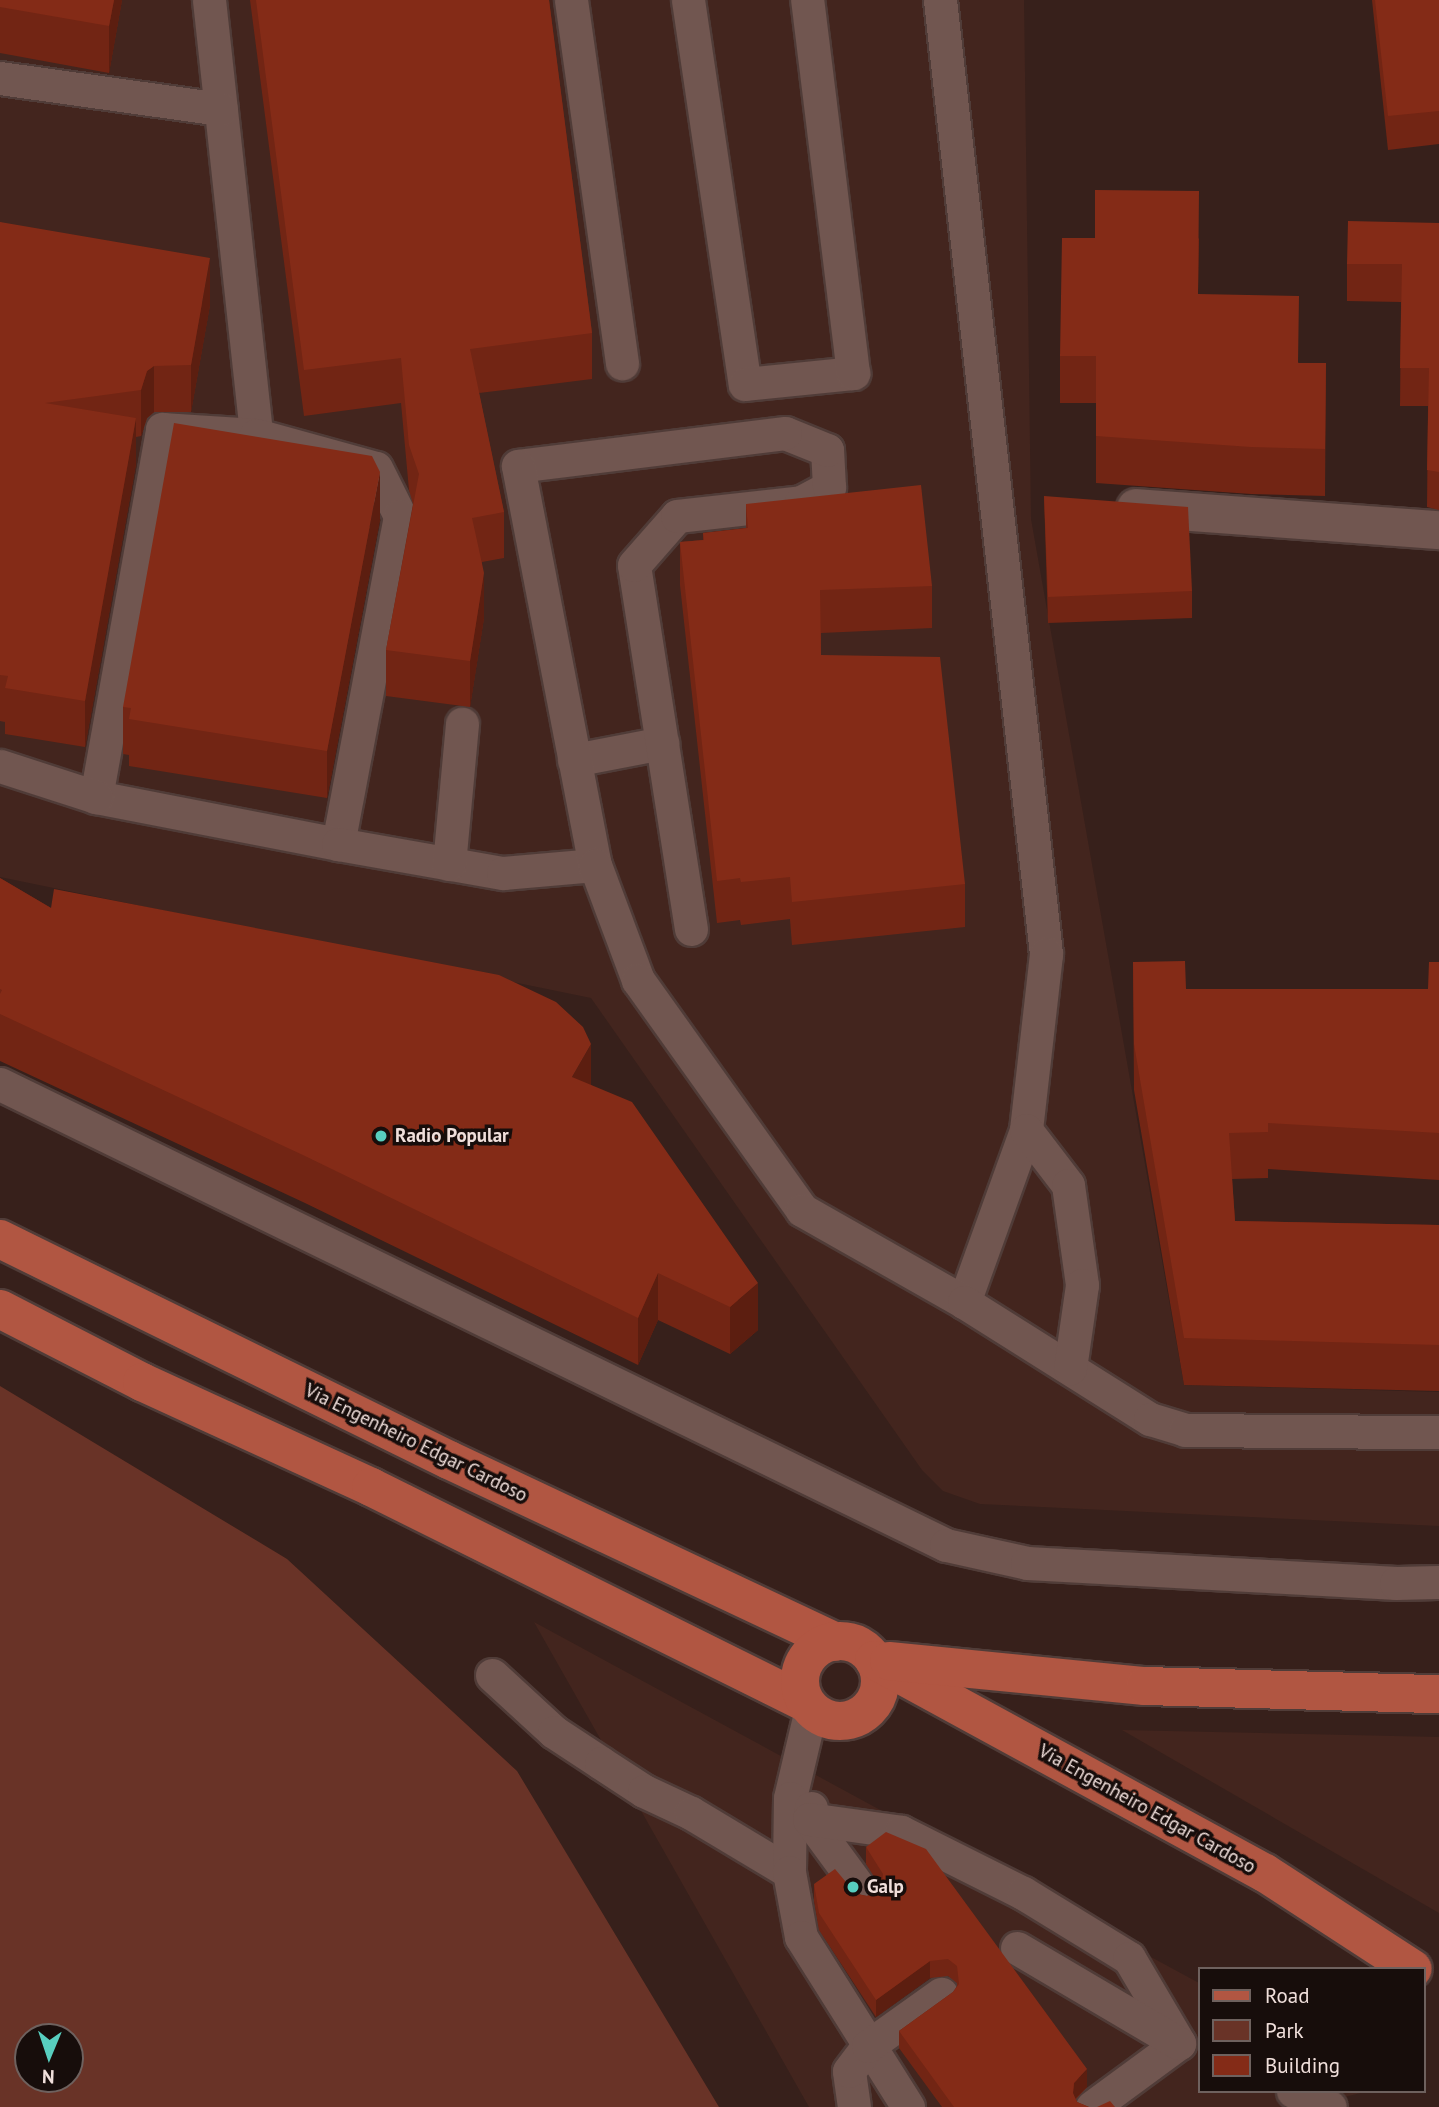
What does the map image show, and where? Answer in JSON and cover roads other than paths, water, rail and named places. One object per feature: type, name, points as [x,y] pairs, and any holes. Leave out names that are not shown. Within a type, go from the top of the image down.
[{"type":"main road","name":"Via Engenheiro Edgar Cardoso","points":[[0,1239],[449,1460],[835,1642]]},
{"type":"main road","points":[[0,1309],[142,1382],[371,1487],[648,1623],[815,1710],[855,1718],[871,1705],[879,1686],[879,1673],[874,1660],[852,1643],[835,1642],[813,1652],[805,1662],[800,1682],[815,1710]]},
{"type":"main road","name":"Via Engenheiro Edgar Cardoso","points":[[874,1660],[1265,1873],[1410,1967]]},
{"type":"main road","points":[[874,1660],[1145,1686],[1439,1694]]},
{"type":"street","points":[[1098,505],[1439,530]]},
{"type":"lane","points":[[209,0],[256,435]]},
{"type":"lane","points":[[570,0],[622,363]]},
{"type":"lane","points":[[688,0],[745,384],[852,373],[807,0]]},
{"type":"lane","points":[[940,0],[1046,954],[1026,1130],[964,1301]]},
{"type":"lane","points":[[0,78],[221,109]]},
{"type":"lane","points":[[96,797],[162,429],[256,435],[376,468],[400,516],[338,844]]},
{"type":"lane","points":[[691,929],[634,565],[677,516],[801,502],[829,487],[827,450],[785,433],[518,466],[595,865],[638,980],[802,1210],[964,1301],[1150,1419],[1185,1430],[1439,1432]]},
{"type":"lane","points":[[449,864],[462,724]]},
{"type":"lane","points":[[575,760],[662,743]]},
{"type":"lane","points":[[0,766],[96,797],[503,873],[595,865]]},
{"type":"lane","points":[[0,1084],[946,1545],[1027,1563],[1396,1583],[1439,1582]]},
{"type":"lane","points":[[1026,1130],[1068,1185],[1082,1285],[1070,1368]]},
{"type":"lane","points":[[492,1675],[554,1732],[644,1791],[691,1813],[789,1872]]},
{"type":"lane","points":[[815,1710],[810,1819],[864,1894]]},
{"type":"lane","points":[[815,1710],[790,1798],[789,1872],[801,1937],[867,2046],[908,2107]]},
{"type":"lane","points":[[810,1819],[901,1832],[1023,1893],[1129,1958],[1189,2047]]},
{"type":"lane","points":[[1017,1948],[1189,2047]]},
{"type":"lane","points":[[854,2107],[849,2071],[867,2046],[941,1994]]},
{"type":"lane","points":[[1092,2107],[1189,2047]]},
{"type":"lane","points":[[1298,2093],[1330,2107]]},
{"type":"place","name":"Radio Popular","points":[[381,1136]]},
{"type":"place","name":"Galp","points":[[853,1887]]}]
